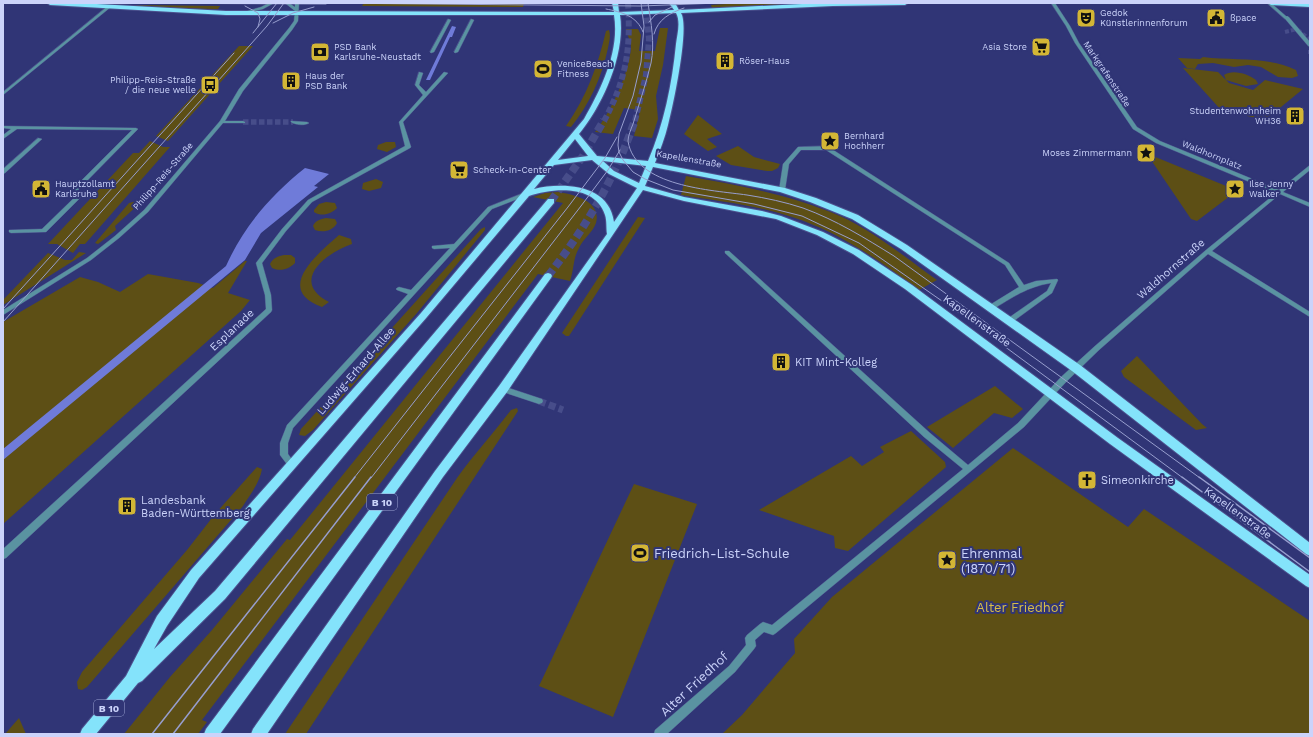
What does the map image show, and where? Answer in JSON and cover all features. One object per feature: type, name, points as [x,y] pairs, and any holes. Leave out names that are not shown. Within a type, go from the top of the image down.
[{"type":"main road","points":[[50,3],[194,12],[242,13],[617,14],[776,6],[905,3]]},
{"type":"main road","name":"Ludwig-Erhard-Allee","points":[[86,734],[131,681],[162,621],[195,574],[424,314],[575,134],[595,106],[609,73],[619,27],[615,3]]},
{"type":"main road","points":[[258,734],[443,469],[503,389],[638,194],[651,164],[665,124],[676,72],[681,25],[678,12],[672,3]]},
{"type":"main road","points":[[1269,3],[1310,5]]},
{"type":"main road","name":"Kapellenstraße","points":[[575,134],[592,158],[608,170],[640,187],[670,197],[764,213],[801,225],[832,239],[878,265],[1051,394],[1310,582]]},
{"type":"main road","name":"Kapellenstraße","points":[[552,163],[592,158],[651,164],[782,190],[829,206],[864,222],[904,247],[1076,368],[1310,550]]},
{"type":"main road","points":[[526,194],[549,188],[560,188],[581,190],[590,194],[602,204],[609,214],[611,234]]},
{"type":"main road","name":"B 10","points":[[131,681],[220,595],[551,201]]},
{"type":"main road","name":"B 10","points":[[211,734],[548,276]]},
{"type":"street","points":[[242,13],[262,8],[272,3]]},
{"type":"street","points":[[287,3],[297,12]]},
{"type":"street","points":[[297,3],[297,12]]},
{"type":"street","name":"Markgrafenstraße","points":[[1053,3],[1130,123],[1139,131]]},
{"type":"street","points":[[1269,3],[1286,18]]},
{"type":"street","points":[[1269,3],[1287,18],[1310,45]]},
{"type":"street","points":[[3,94],[110,6]]},
{"type":"street","name":"Philipp-Reis-Straße","points":[[3,313],[81,264],[124,231],[158,198],[222,122],[241,90],[294,25],[297,12]]},
{"type":"street","points":[[432,52],[449,20]]},
{"type":"street","points":[[456,52],[472,20]]},
{"type":"street","points":[[421,73],[417,85],[426,95]]},
{"type":"street","name":"Esplanade","points":[[3,555],[269,310],[268,295],[258,263],[284,230],[310,201],[408,147],[401,122],[446,73]]},
{"type":"street","points":[[222,122],[243,122]]},
{"type":"street","points":[[293,122],[307,123]]},
{"type":"street","points":[[3,127],[136,129],[71,194],[81,194],[44,231],[11,231]]},
{"type":"street","points":[[3,138],[16,127]]},
{"type":"street","name":"Waldhornplatz","points":[[1139,131],[1158,142],[1310,205]]},
{"type":"street","points":[[3,172],[40,139]]},
{"type":"street","points":[[782,190],[786,164],[800,148],[827,148],[1007,264],[1023,288]]},
{"type":"street","name":"Waldhornstraße","points":[[1051,394],[1076,368],[1208,251],[1310,167]]},
{"type":"street","points":[[292,465],[284,455],[284,443],[290,426],[490,208],[526,194]]},
{"type":"street","points":[[434,247],[456,246]]},
{"type":"street","points":[[1208,251],[1310,315]]},
{"type":"street","points":[[727,252],[944,451],[968,469]]},
{"type":"street","points":[[990,308],[1023,288],[1036,283],[1055,280],[1050,292],[1009,322]]},
{"type":"street","points":[[399,289],[412,293]]},
{"type":"street","points":[[503,389],[539,401]]},
{"type":"street","name":"Alter Friedhof","points":[[659,734],[732,669],[751,646],[750,638],[763,627],[773,630],[1021,425],[1051,394]]},
{"type":"green space","points":[[364,3],[524,3],[523,7],[362,6]]},
{"type":"green space","points":[[741,3],[823,3],[712,8],[711,5]]},
{"type":"green space","points":[[134,6],[220,6],[218,9],[164,8]]},
{"type":"green space","points":[[660,28],[668,28],[663,65],[656,96],[658,119],[652,138],[634,136],[640,110],[624,108],[613,134],[595,132],[613,103],[627,69],[631,47],[626,29],[638,29],[641,35],[639,51],[655,51]]},
{"type":"green space","points":[[609,30],[610,39],[605,59],[594,90],[584,109],[571,127],[566,126],[586,92],[606,31]]},
{"type":"green space","points":[[239,46],[253,46],[168,141],[156,136]]},
{"type":"green space","points":[[1203,57],[1274,63],[1296,70],[1298,76],[1292,78],[1278,77],[1261,67],[1248,65],[1234,67],[1213,63],[1198,64],[1195,69],[1187,68],[1178,58],[1200,59]]},
{"type":"green space","points":[[1183,68],[1218,72],[1229,83],[1253,90],[1265,80],[1303,89],[1265,120],[1221,110]]},
{"type":"green space","points":[[1236,72],[1253,78],[1258,84],[1246,86],[1226,80],[1224,75]]},
{"type":"green space","points":[[698,115],[722,134],[707,139],[717,147],[708,151],[684,134]]},
{"type":"green space","points":[[150,141],[163,147],[170,147],[85,244],[80,244],[73,253],[57,244],[48,244],[133,153],[139,153]]},
{"type":"green space","points":[[386,142],[395,142],[396,147],[387,152],[377,149],[378,145]]},
{"type":"green space","points":[[738,146],[754,157],[780,164],[778,168],[772,171],[767,171],[731,165],[716,156]]},
{"type":"green space","points":[[1153,156],[1231,188],[1234,190],[1234,193],[1197,221],[1191,219],[1149,157]]},
{"type":"green space","points":[[686,176],[783,196],[840,216],[878,237],[937,280],[919,290],[858,248],[809,223],[765,209],[681,195]]},
{"type":"green space","points":[[376,179],[383,182],[381,188],[369,191],[362,189],[363,183]]},
{"type":"green space","points":[[558,192],[585,200],[595,209],[597,215],[595,226],[577,252],[570,281],[538,274],[202,720],[207,722],[198,734],[124,734],[170,677],[212,630],[287,539],[290,540],[563,203],[533,197],[545,193]]},
{"type":"green space","points":[[149,198],[147,201],[140,203],[115,226],[116,230],[98,244],[95,243],[129,203]]},
{"type":"green space","points":[[326,202],[335,203],[337,208],[326,214],[317,214],[314,212],[319,204]]},
{"type":"green space","points":[[638,217],[645,218],[569,336],[566,336],[562,333]]},
{"type":"green space","points":[[326,218],[335,219],[337,223],[328,231],[315,230],[313,226],[315,223]]},
{"type":"green space","points":[[485,227],[485,230],[417,313],[313,430],[305,436],[299,435],[301,429],[481,229]]},
{"type":"green space","points":[[339,235],[351,239],[352,244],[342,248],[323,261],[316,268],[312,277],[312,285],[317,294],[329,302],[322,307],[308,299],[301,291],[301,281],[305,271],[312,261]]},
{"type":"green space","points":[[79,252],[86,253],[3,305],[3,300],[48,253],[65,260],[72,260]]},
{"type":"green space","points":[[284,255],[291,255],[295,258],[295,263],[285,269],[279,270],[272,268],[270,264],[273,260]]},
{"type":"green space","points":[[245,261],[247,261],[228,293],[250,300],[241,311],[3,524],[3,322],[80,277],[98,282],[120,292],[148,274],[198,283],[213,288]]},
{"type":"green space","points":[[1137,356],[1207,428],[1196,430],[1124,377],[1121,371]]},
{"type":"green space","points":[[995,386],[1023,409],[1012,418],[994,413],[953,448],[927,427]]},
{"type":"green space","points":[[517,408],[518,411],[306,734],[285,734],[457,478],[511,410]]},
{"type":"green space","points":[[911,431],[945,462],[946,467],[848,551],[835,548],[834,536],[759,510],[851,456],[862,466],[884,452],[880,447]]},
{"type":"green space","name":"Alter Friedhof","points":[[1013,448],[1128,527],[1144,509],[1310,621],[1310,734],[722,734],[742,715],[795,653],[794,639],[832,597]]},
{"type":"green space","points":[[257,467],[262,469],[261,474],[243,506],[87,687],[82,690],[78,689],[77,682],[82,672],[187,550],[215,514]]},
{"type":"green space","name":"Friedrich-List-Schule","points":[[634,484],[697,504],[613,717],[539,686]]},
{"type":"green space","points":[[19,718],[26,734],[5,734]]},
{"type":"water","points":[[452,26],[456,27],[452,37],[450,37],[430,80],[426,80]]},
{"type":"water","points":[[305,168],[329,174],[314,186],[318,187],[261,233],[245,260],[3,460],[3,449],[226,266],[241,238],[260,212],[281,189]]},
{"type":"tunnel","points":[[604,121],[622,78],[628,50],[628,3]]},
{"type":"tunnel","points":[[635,121],[646,75],[649,39],[645,3]]},
{"type":"tunnel","points":[[1285,32],[1297,29]]},
{"type":"tunnel","points":[[1298,30],[1310,40]]},
{"type":"tunnel","points":[[551,201],[583,156],[604,120]]},
{"type":"tunnel","points":[[548,276],[575,239],[598,202],[609,182],[635,120]]},
{"type":"tunnel","points":[[243,122],[293,122]]},
{"type":"tunnel","points":[[539,401],[563,410]]},
{"type":"tram line","points":[[81,3],[276,4]]},
{"type":"tram line","points":[[321,3],[641,6]]},
{"type":"tram line","points":[[648,6],[719,3]]},
{"type":"tram line","points":[[258,27],[276,4]]},
{"type":"tram line","points":[[276,4],[283,4]]},
{"type":"tram line","points":[[3,322],[267,26],[283,4]]},
{"type":"tram line","points":[[283,4],[326,4]]},
{"type":"tram line","points":[[245,6],[258,13],[260,19],[258,27]]},
{"type":"tram line","points":[[619,152],[619,134],[633,96],[641,62],[644,26],[641,6]]},
{"type":"tram line","points":[[641,6],[648,6]]},
{"type":"tram line","points":[[648,6],[650,20]]},
{"type":"tram line","points":[[273,23],[293,13],[314,7]]},
{"type":"tram line","points":[[650,20],[655,15],[672,7]]},
{"type":"tram line","points":[[654,34],[658,24],[665,17],[684,8]]},
{"type":"tram line","points":[[606,9],[623,13],[633,18],[643,32]]},
{"type":"tram line","points":[[650,20],[653,48],[651,63],[628,141],[634,156],[645,168],[660,177],[696,188],[761,197],[803,208],[850,230],[894,256],[1200,478]]},
{"type":"tram line","points":[[253,33],[258,27]]},
{"type":"tram line","points":[[3,309],[234,53]]},
{"type":"tram line","points":[[354,478],[568,207],[605,158],[617,137]]},
{"type":"tram line","points":[[371,478],[581,206],[608,170],[619,152]]},
{"type":"tram line","points":[[619,152],[623,160],[633,172],[645,179],[673,190],[754,204],[802,216],[859,243],[962,315],[1183,478]]},
{"type":"tram line","points":[[152,734],[355,477]]},
{"type":"tram line","points":[[173,734],[371,477]]},
{"type":"tram line","points":[[1182,477],[1310,572]]},
{"type":"tram line","points":[[1199,477],[1310,558]]},
{"type":"place","name":"Gedok Künstlerinnenforum","points":[[1086,18]]},
{"type":"place","name":"ßpace","points":[[1216,18]]},
{"type":"place","name":"Asia Store","points":[[1041,47]]},
{"type":"place","name":"PSD Bank Karlsruhe-Neustadt","points":[[320,52]]},
{"type":"place","name":"Röser-Haus","points":[[725,61]]},
{"type":"place","name":"VeniceBeach Fitness","points":[[543,69]]},
{"type":"place","name":"Haus der PSD Bank","points":[[291,81]]},
{"type":"place","name":"Philipp-Reis-Straße / die neue welle","points":[[210,85]]},
{"type":"place","name":"Studentenwohnheim WH36","points":[[1295,116]]},
{"type":"place","name":"Bernhard Hochherr","points":[[830,141]]},
{"type":"place","name":"Moses Zimmermann","points":[[1146,153]]},
{"type":"place","name":"Scheck-In-Center","points":[[459,170]]},
{"type":"place","name":"Hauptzollamt Karlsruhe","points":[[41,189]]},
{"type":"place","name":"Ilse Jenny Walker","points":[[1235,189]]},
{"type":"place","name":"KIT Mint-Kolleg","points":[[781,362]]},
{"type":"place","name":"Simeonkirche","points":[[1087,480]]},
{"type":"place","name":"Landesbank Baden-Württemberg","points":[[127,506]]},
{"type":"place","name":"Friedrich-List-Schule","points":[[640,553]]},
{"type":"place","name":"Ehrenmal (1870/71)","points":[[947,560]]}]
